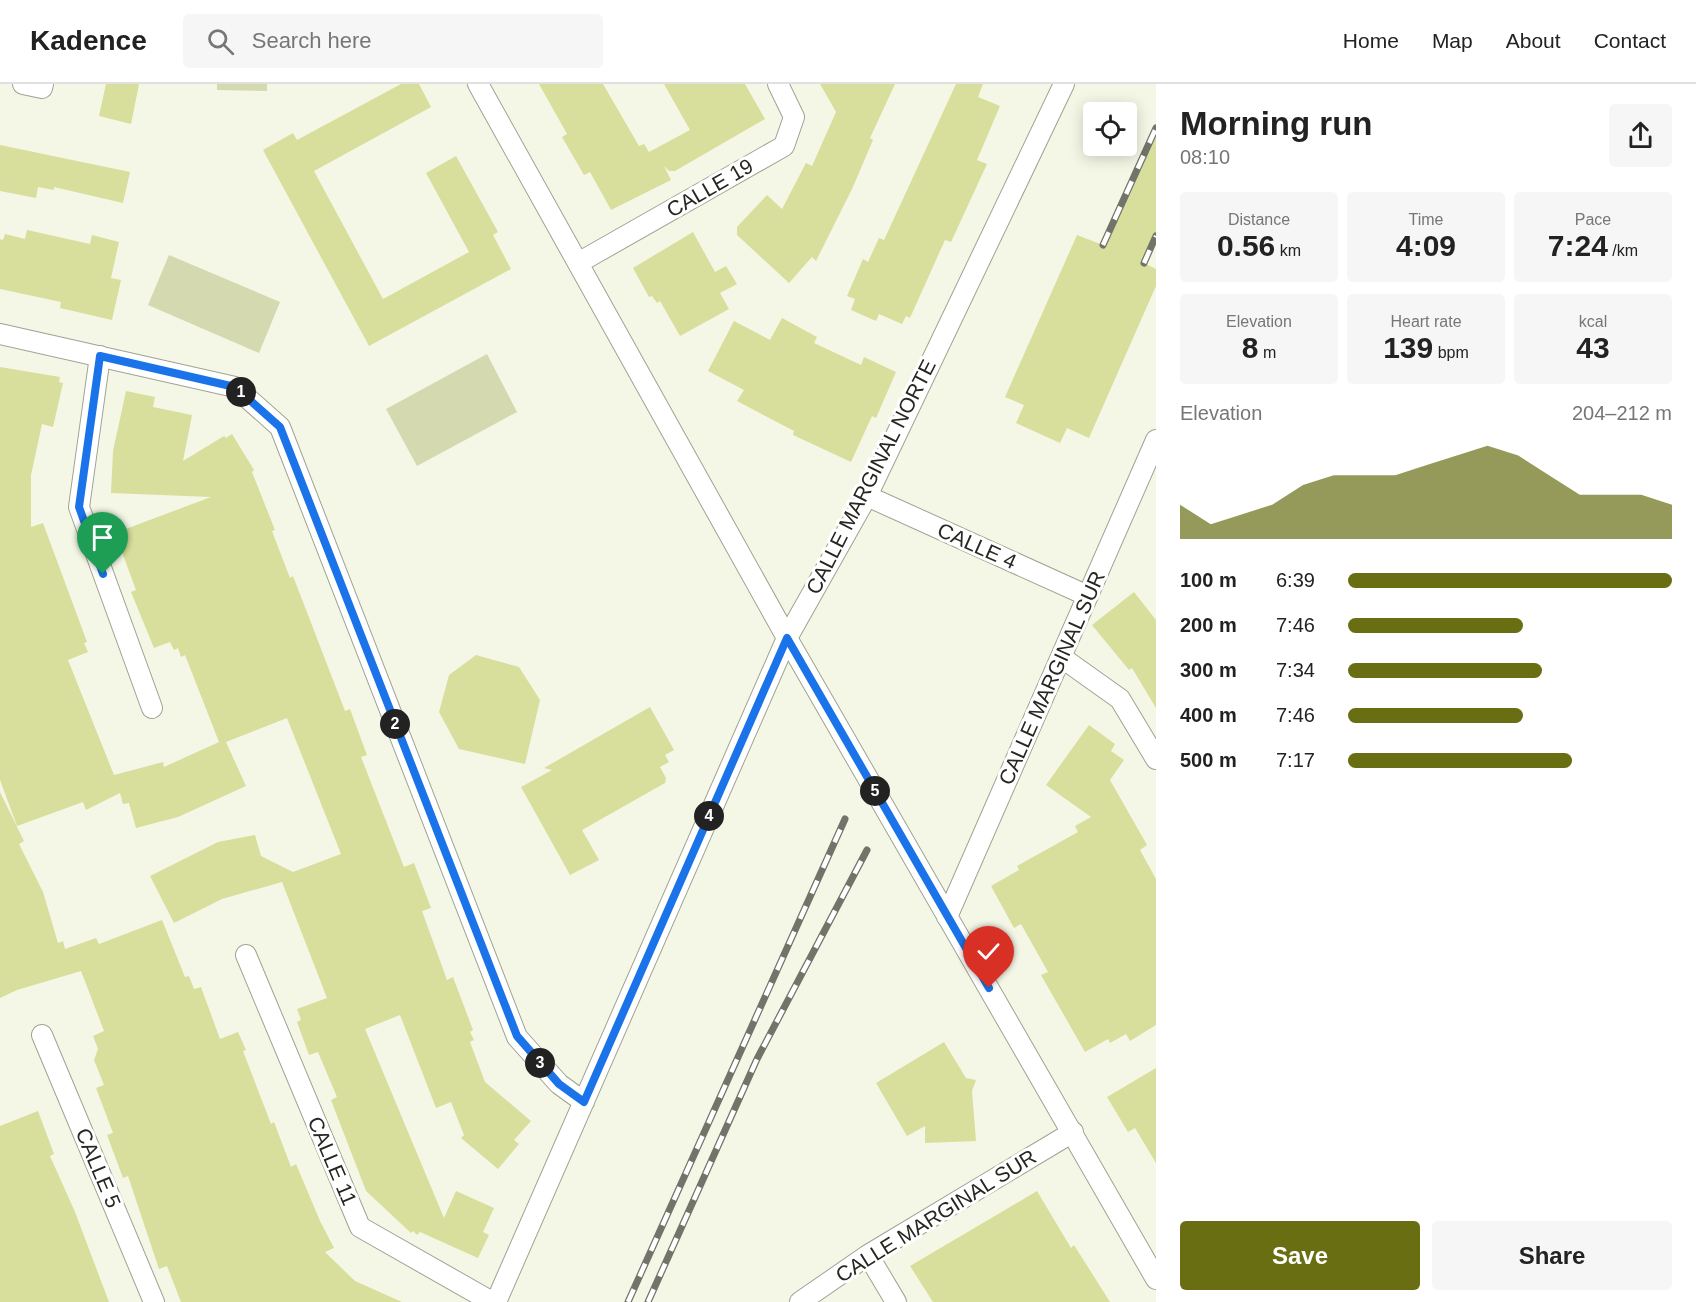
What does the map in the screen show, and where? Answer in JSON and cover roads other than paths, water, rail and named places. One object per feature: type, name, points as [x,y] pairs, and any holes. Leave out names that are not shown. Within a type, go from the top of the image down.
[{"type":"street","points":[[478,84],[787,638],[1156,1279]]},
{"type":"street","name":"CALLE 19","points":[[578,263],[784,146],[794,117],[778,84]]},
{"type":"street","name":"CALLE MARGINAL NORTE","points":[[494,1302],[787,638],[867,496],[1064,84]]},
{"type":"street","points":[[0,334],[235,387],[280,427],[517,1036],[559,1084],[584,1102]]},
{"type":"street","points":[[100,356],[79,507],[152,708]]},
{"type":"street","name":"CALLE MARGINAL SUR","points":[[947,917],[1156,440]]},
{"type":"street","name":"CALLE 4","points":[[867,496],[1088,596]]},
{"type":"street","points":[[1061,657],[1120,699],[1156,759]]},
{"type":"street","name":"CALLE 11","points":[[246,955],[360,1227],[494,1302]]},
{"type":"street","name":"CALLE 5","points":[[42,1035],[154,1302]]},
{"type":"street","name":"CALLE MARGINAL SUR","points":[[800,1302],[868,1255],[1073,1132]]},
{"type":"street","points":[[868,1255],[896,1302]]},
{"type":"railway","points":[[1103,245],[1156,128]]},
{"type":"railway","points":[[1144,263],[1156,236]]},
{"type":"railway","points":[[628,1302],[845,819]]},
{"type":"railway","points":[[648,1302],[757,1059],[867,850]]}]
